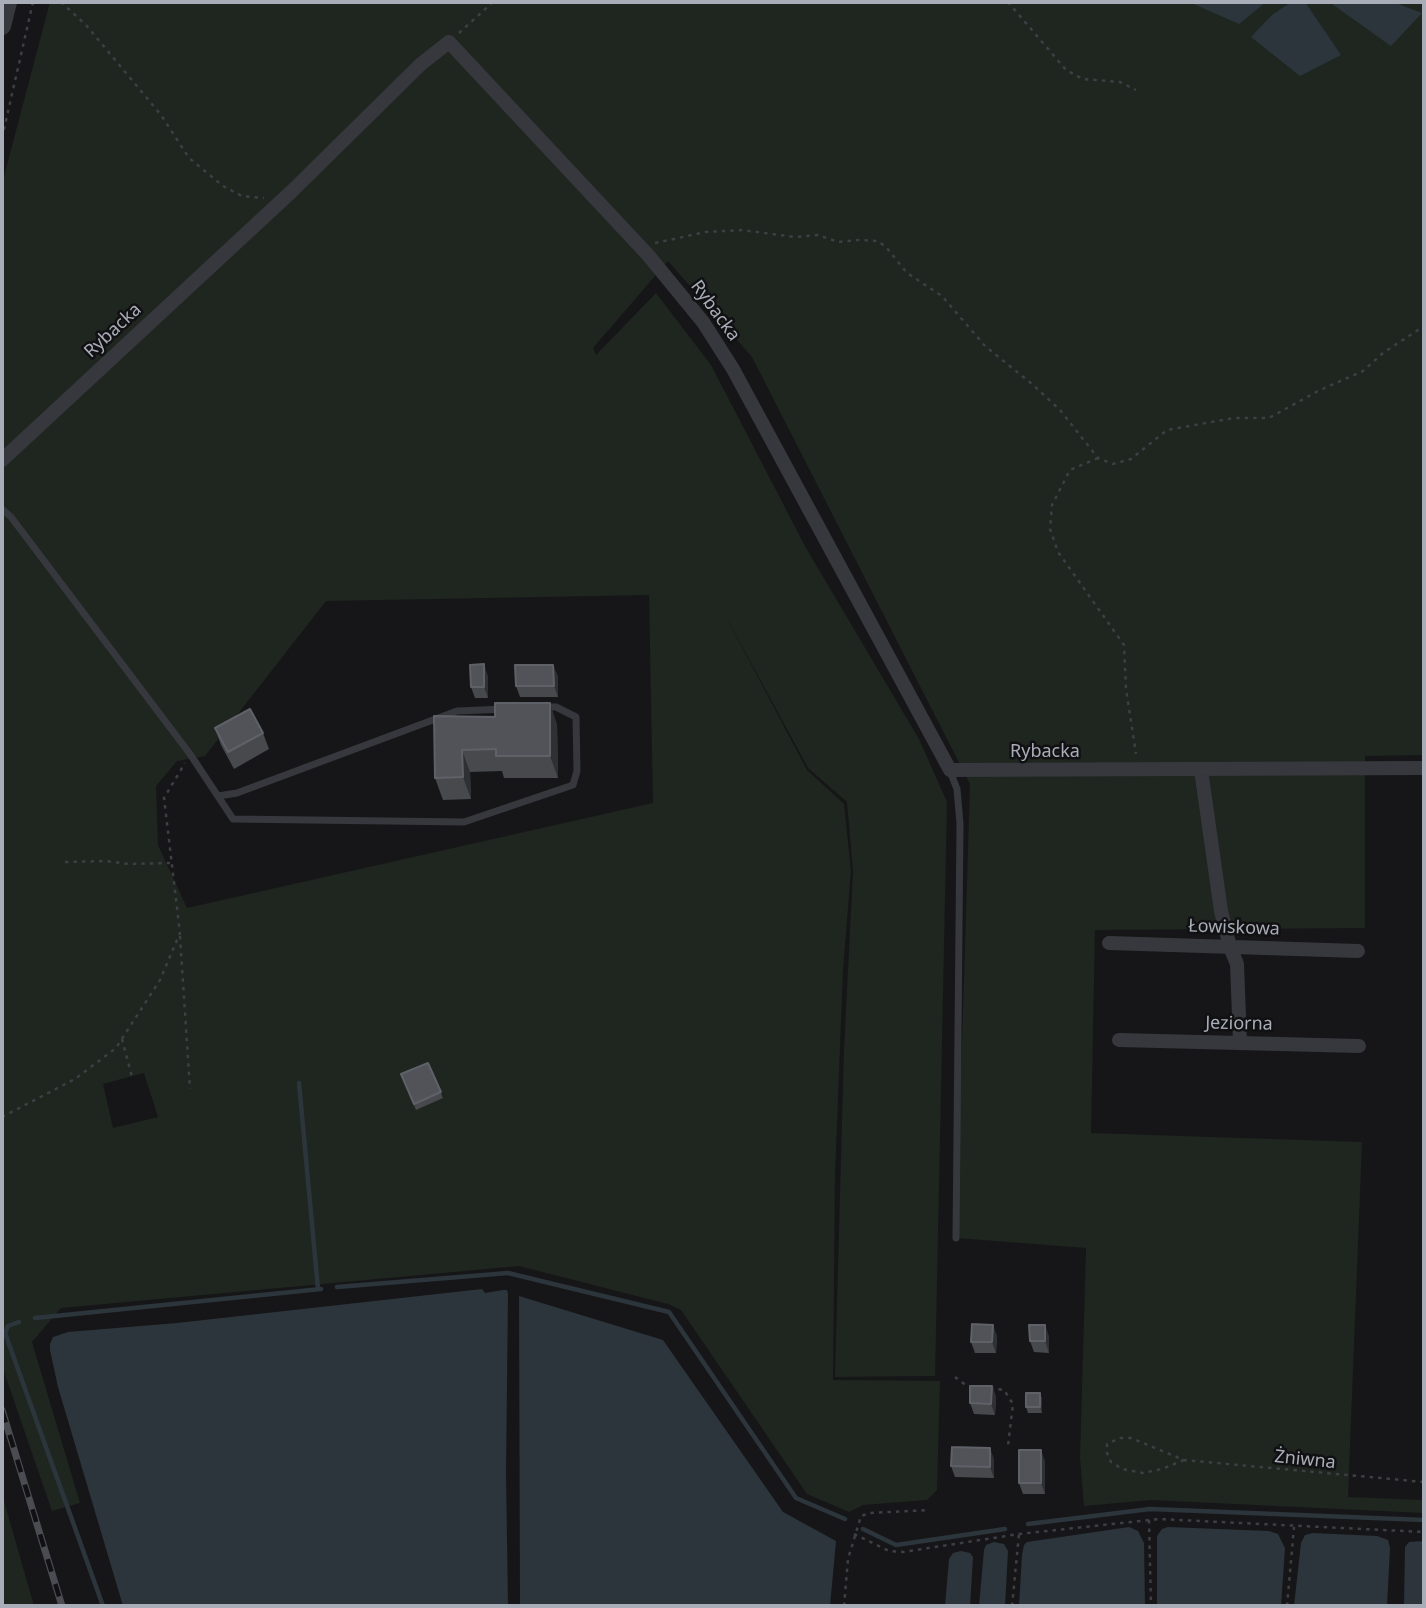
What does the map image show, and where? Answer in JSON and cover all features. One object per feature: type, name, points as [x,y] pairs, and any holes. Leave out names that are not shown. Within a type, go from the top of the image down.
[{"type":"street","points":[[2,26],[8,2]]},
{"type":"street","name":"Rybacka","points":[[2,460],[291,192],[421,64],[449,42],[639,246],[703,323],[733,369],[950,770],[1424,768]]},
{"type":"street","points":[[1202,770],[1221,911],[1237,964],[1240,1043]]},
{"type":"street","name":"Łowiskowa","points":[[1109,943],[1358,951]]},
{"type":"street","name":"Jeziorna","points":[[1119,1040],[1359,1046]]},
{"type":"lane","points":[[2,509],[190,754],[233,819],[464,822],[573,785],[577,771],[576,717],[556,706],[531,708]]},
{"type":"lane","points":[[218,796],[237,793],[457,711],[519,708]]},
{"type":"lane","points":[[950,770],[957,789],[960,824],[956,1238]]},
{"type":"path","points":[[2,138],[33,2]]},
{"type":"path","points":[[61,2],[86,25],[161,115],[189,158],[208,175],[242,196],[268,198],[291,192]]},
{"type":"path","points":[[449,42],[493,2]]},
{"type":"path","points":[[1008,2],[1066,70],[1083,79],[1120,82],[1136,90]]},
{"type":"path","points":[[639,246],[706,232],[742,230],[795,237],[818,235],[838,242],[878,242],[886,247],[906,272],[942,296],[985,346],[1060,410],[1098,458],[1113,464],[1131,459],[1167,430],[1234,418],[1269,418],[1318,391],[1363,371],[1383,353],[1424,326]]},
{"type":"path","points":[[1098,458],[1070,470],[1052,505],[1050,529],[1058,552],[1124,645],[1126,689],[1138,771]]},
{"type":"path","points":[[190,754],[164,798],[180,933],[190,1089]]},
{"type":"path","points":[[65,862],[172,863]]},
{"type":"path","points":[[2,1117],[75,1079],[116,1048],[160,981],[180,933]]},
{"type":"path","points":[[122,1038],[132,1077]]},
{"type":"path","points":[[955,1377],[967,1386],[976,1387]]},
{"type":"path","points":[[985,1388],[1004,1390],[1013,1404],[1008,1446]]},
{"type":"path","name":"Żniwna","points":[[1184,1460],[1143,1473],[1122,1469],[1111,1462],[1107,1444],[1120,1438],[1131,1438],[1184,1460],[1424,1482]]},
{"type":"path","points":[[844,1606],[848,1559],[861,1516],[870,1513],[929,1510]]},
{"type":"path","points":[[854,1534],[889,1552],[903,1552],[1019,1534],[1149,1520],[1424,1532]]},
{"type":"path","points":[[1149,1520],[1151,1606]]},
{"type":"path","points":[[1287,1606],[1294,1527]]},
{"type":"path","points":[[1012,1606],[1019,1534]]},
{"type":"shaded area","points":[[50,2],[1424,2],[1424,755],[1365,756],[1365,928],[1095,930],[1091,1133],[1362,1142],[1348,1497],[1424,1500],[1424,1513],[1151,1500],[1084,1506],[1080,1458],[1086,1248],[956,1238],[970,784],[752,357],[668,261],[593,348],[596,355],[656,293],[711,365],[806,548],[919,739],[947,802],[935,1376],[835,1377],[844,1050],[853,871],[847,802],[808,768],[723,611],[807,770],[844,804],[851,871],[843,970],[835,1175],[833,1380],[940,1381],[937,1490],[927,1500],[863,1505],[849,1512],[807,1494],[681,1310],[668,1304],[519,1266],[61,1308],[32,1342],[80,1503],[52,1511],[2,1366],[2,184]],"holes":[[[649,595],[653,803],[187,908],[158,845],[156,786],[177,761],[205,756],[326,601]],[[144,1073],[158,1117],[113,1128],[103,1084]]]},
{"type":"shaded area","points":[[1189,2],[1266,2],[1239,24]]},
{"type":"shaded area","points":[[1291,2],[1305,2],[1341,55],[1300,76],[1251,37],[1272,15]]},
{"type":"shaded area","points":[[1393,2],[1422,13],[1391,46],[1332,4]]},
{"type":"shaded area","points":[[482,1289],[485,1293],[507,1290],[508,1294],[508,1606],[123,1606],[58,1387],[50,1350],[53,1337],[68,1332],[177,1323]]},
{"type":"shaded area","points":[[519,1296],[663,1340],[783,1512],[836,1541],[830,1606],[520,1606]]},
{"type":"shaded area","points":[[2,1494],[34,1606],[2,1606]]},
{"type":"shaded area","points":[[1129,1527],[1138,1531],[1144,1543],[1145,1606],[1019,1606],[1022,1555],[1027,1542]]},
{"type":"shaded area","points":[[1168,1527],[1269,1531],[1278,1534],[1285,1548],[1281,1606],[1157,1606],[1157,1536],[1162,1529]]},
{"type":"shaded area","points":[[1313,1533],[1377,1536],[1388,1540],[1390,1548],[1387,1606],[1294,1606],[1301,1543],[1305,1535]]},
{"type":"shaded area","points":[[1424,1541],[1424,1606],[1404,1606],[1405,1547],[1409,1542]]},
{"type":"shaded area","points":[[994,1542],[1004,1544],[1008,1551],[1005,1606],[979,1606],[984,1550],[986,1545]]},
{"type":"shaded area","points":[[953,1553],[970,1553],[973,1557],[970,1606],[945,1606],[949,1559]]},
{"type":"building","points":[[484,664],[484,687],[471,687],[470,665]]},
{"type":"building","points":[[515,665],[553,665],[554,686],[516,686]]},
{"type":"building","points":[[495,703],[550,703],[550,756],[496,756],[496,749],[462,750],[463,777],[435,778],[434,716],[495,717]]},
{"type":"building","points":[[250,709],[263,733],[228,752],[215,728]]},
{"type":"building","points":[[428,1063],[441,1092],[414,1104],[401,1074]]},
{"type":"building","points":[[972,1324],[993,1325],[992,1342],[971,1342]]},
{"type":"building","points":[[1029,1325],[1045,1325],[1045,1341],[1030,1341]]},
{"type":"building","points":[[970,1386],[992,1386],[991,1404],[970,1403]]},
{"type":"building","points":[[1026,1393],[1040,1393],[1040,1407],[1026,1407]]},
{"type":"building","points":[[952,1447],[990,1448],[990,1467],[951,1466]]},
{"type":"building","points":[[1019,1450],[1041,1450],[1041,1483],[1019,1483]]},
{"type":"waterway","points":[[299,1083],[318,1289]]},
{"type":"waterway","points":[[337,1287],[508,1273],[669,1312],[796,1498],[845,1519]]},
{"type":"waterway","points":[[35,1318],[321,1289]]},
{"type":"waterway","points":[[19,1322],[8,1326],[5,1333],[103,1606]]},
{"type":"waterway","points":[[1028,1524],[1150,1509],[1424,1520]]},
{"type":"waterway","points":[[863,1529],[896,1545],[1005,1529]]},
{"type":"railway","points":[[2,1410],[62,1606]]}]
